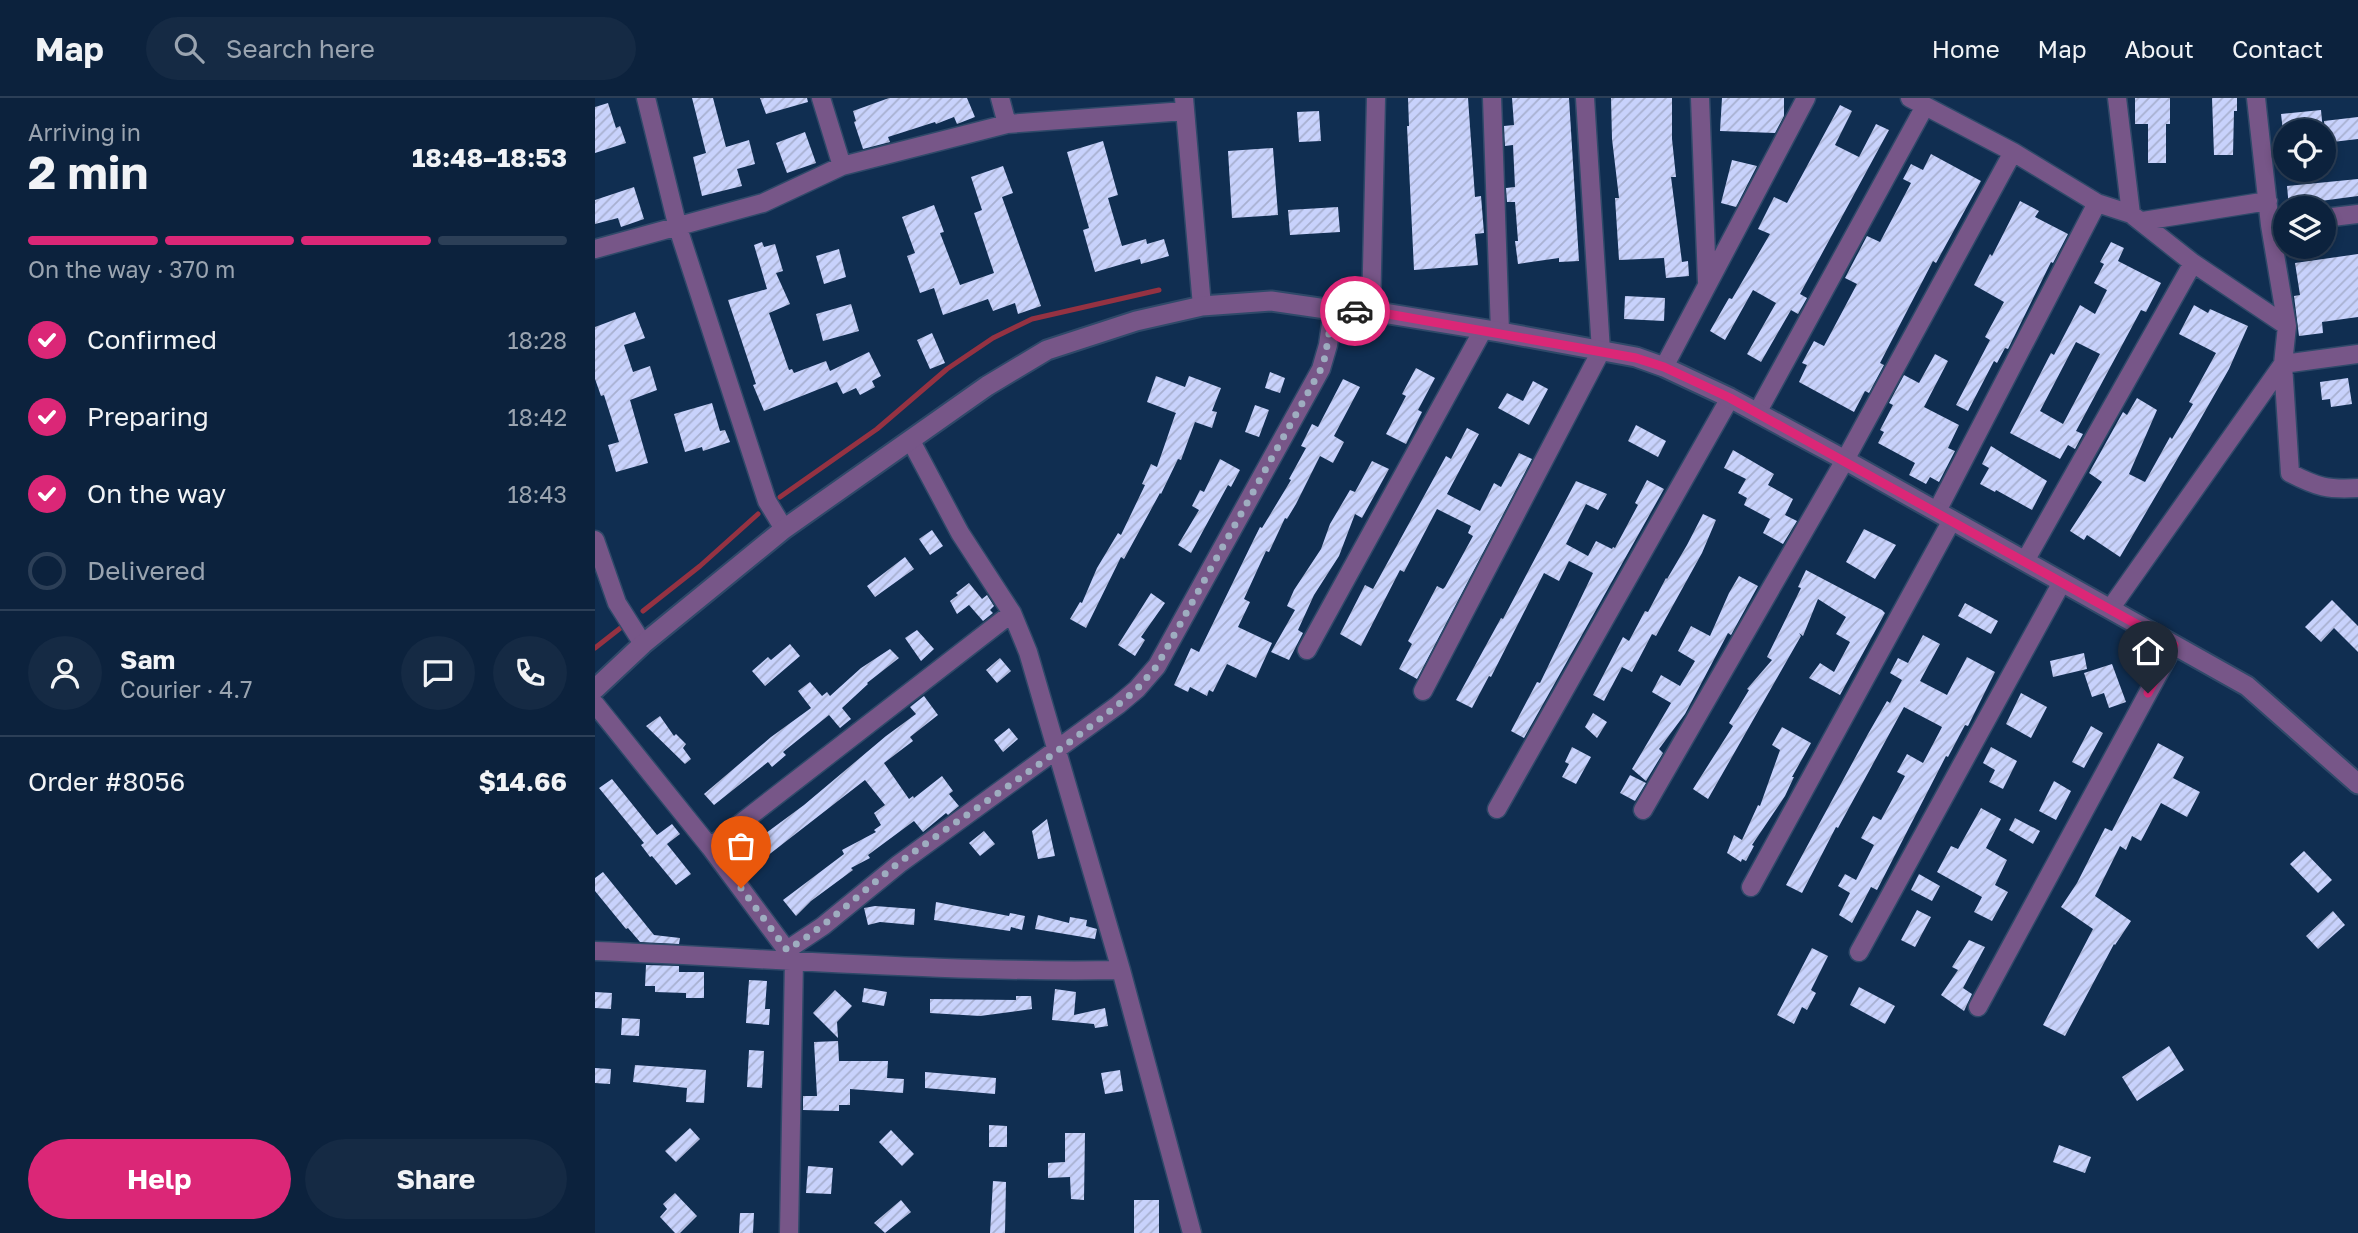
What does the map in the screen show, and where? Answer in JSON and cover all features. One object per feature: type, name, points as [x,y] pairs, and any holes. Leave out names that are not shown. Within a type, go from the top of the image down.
[{"type":"street","points":[[646,98],[678,228],[767,501],[784,529]]},
{"type":"street","points":[[821,98],[842,166]]},
{"type":"street","points":[[1000,98],[1007,124]]},
{"type":"street","points":[[1371,311],[1375,98]]},
{"type":"street","points":[[1307,650],[1492,331],[1492,98]]},
{"type":"street","points":[[1423,691],[1601,351],[1585,98]]},
{"type":"street","points":[[1700,98],[1707,286]]},
{"type":"street","points":[[1664,367],[1806,98]]},
{"type":"street","points":[[2117,98],[2137,217]]},
{"type":"street","points":[[2256,98],[2268,201],[2273,212]]},
{"type":"street","points":[[1756,413],[1918,102],[2013,152],[2097,203],[2137,217],[2193,263],[2287,326]]},
{"type":"street","points":[[595,249],[763,203],[842,166],[1007,124],[1184,105],[1202,306]]},
{"type":"street","points":[[1643,810],[1845,460],[2013,152]]},
{"type":"street","points":[[2137,217],[2268,201]]},
{"type":"street","points":[[1751,887],[1945,516],[2097,203]]},
{"type":"street","points":[[2336,217],[2358,214]]},
{"type":"street","points":[[2281,259],[2287,326],[2284,364],[2290,473],[2317,487],[2358,488]]},
{"type":"street","points":[[2025,561],[2193,263]]},
{"type":"street","points":[[595,689],[643,644],[784,529],[987,386],[1047,350],[1136,321],[1202,306],[1271,302],[1333,310],[1371,311],[1492,331],[1636,358],[1664,367],[1730,398],[1845,460],[2246,686],[2358,784]]},
{"type":"street","points":[[790,955],[899,864],[1128,697],[1157,666],[1321,369],[1333,310]]},
{"type":"street","points":[[2111,609],[2284,364],[2358,354]]},
{"type":"street","points":[[1497,808],[1730,398]]},
{"type":"street","points":[[911,441],[960,533],[1012,613],[1028,652],[1121,970],[1192,1233]]},
{"type":"street","points":[[595,540],[617,603],[643,644]]},
{"type":"street","points":[[1859,952],[2062,582]]},
{"type":"street","points":[[710,847],[1012,613]]},
{"type":"street","points":[[1978,1007],[2174,645]]},
{"type":"street","points":[[595,704],[710,847],[790,955],[789,1233]]},
{"type":"street","points":[[597,949],[790,955],[922,968],[1121,970]]},
{"type":"building","points":[[692,98],[713,98],[726,147],[749,140],[755,164],[737,169],[742,186],[702,196],[693,157],[706,153]]},
{"type":"building","points":[[760,98],[807,98],[808,102],[766,114]]},
{"type":"building","points":[[889,98],[967,98],[975,117],[957,124],[954,117],[936,124],[935,122],[888,137],[890,142],[863,149],[853,111]]},
{"type":"building","points":[[1408,98],[1468,98],[1475,197],[1481,196],[1484,233],[1475,234],[1478,265],[1414,270]]},
{"type":"building","points":[[1512,98],[1569,98],[1579,261],[1559,262],[1559,258],[1518,264],[1515,202],[1507,202],[1506,188],[1515,187],[1513,145],[1505,146],[1504,126],[1514,125]]},
{"type":"building","points":[[1611,98],[1672,98],[1676,177],[1671,177],[1682,262],[1688,261],[1689,276],[1666,278],[1664,258],[1619,260],[1615,198],[1619,198],[1612,139]]},
{"type":"building","points":[[1722,98],[1784,98],[1784,116],[1775,133],[1720,131]]},
{"type":"building","points":[[2135,98],[2170,98],[2170,124],[2166,124],[2166,163],[2148,163],[2148,124],[2135,124]]},
{"type":"building","points":[[2212,98],[2237,98],[2233,155],[2214,155]]},
{"type":"building","points":[[608,103],[616,128],[620,126],[626,143],[595,153],[595,107]]},
{"type":"building","points":[[1840,105],[1852,111],[1835,145],[1859,157],[1876,124],[1889,130],[1800,294],[1807,298],[1798,314],[1791,310],[1761,362],[1747,354],[1776,303],[1753,290],[1725,340],[1710,331],[1770,234],[1758,229],[1774,197],[1787,203]]},
{"type":"building","points":[[2321,110],[2322,119],[2282,119],[2281,114]]},
{"type":"building","points":[[1319,111],[1321,141],[1299,142],[1297,112]]},
{"type":"building","points":[[2358,117],[2358,139],[2336,142],[2336,120]]},
{"type":"building","points":[[805,132],[816,163],[787,173],[776,143]]},
{"type":"building","points":[[1103,141],[1118,195],[1108,198],[1122,246],[1146,239],[1147,244],[1164,239],[1169,256],[1141,264],[1140,259],[1095,272],[1083,230],[1089,228],[1067,152]]},
{"type":"building","points":[[1273,148],[1278,215],[1232,218],[1228,151]]},
{"type":"building","points":[[1931,154],[1981,181],[1936,263],[1933,261],[1880,363],[1884,365],[1869,393],[1865,391],[1854,412],[1799,382],[1807,365],[1802,363],[1814,341],[1824,346],[1857,284],[1845,278],[1867,236],[1880,242],[1911,183],[1903,179],[1911,164],[1923,170]]},
{"type":"building","points":[[1732,160],[1757,166],[1736,207],[1721,203]]},
{"type":"building","points":[[1003,166],[1013,193],[1002,197],[1041,306],[1018,314],[1015,303],[993,311],[988,299],[943,315],[934,288],[920,293],[907,256],[915,253],[902,217],[934,205],[944,232],[940,233],[960,285],[994,273],[974,213],[982,210],[971,177]]},
{"type":"building","points":[[2358,179],[2358,196],[2336,199],[2336,196],[2288,196],[2287,186]]},
{"type":"building","points":[[634,187],[644,219],[621,227],[618,218],[595,224],[595,200]]},
{"type":"building","points":[[2020,201],[2039,211],[2035,217],[2068,234],[2053,263],[2051,262],[2008,349],[2005,348],[1997,363],[1994,361],[1968,411],[1956,405],[1990,340],[1985,337],[2004,302],[1974,285]]},
{"type":"building","points":[[1338,207],[1340,232],[1290,235],[1288,210]]},
{"type":"building","points":[[762,242],[764,247],[775,244],[783,271],[776,273],[790,304],[769,313],[789,370],[792,369],[794,373],[826,361],[830,371],[869,352],[881,376],[872,381],[875,387],[860,395],[856,388],[843,394],[837,382],[764,411],[753,385],[756,384],[728,300],[767,289],[754,245]]},
{"type":"building","points":[[2111,242],[2124,248],[2118,261],[2161,283],[2146,312],[2141,310],[2076,431],[2083,434],[2075,449],[2068,445],[2060,459],[2010,433],[2051,353],[2054,355],[2080,305],[2095,314],[2107,290],[2094,283],[2104,264],[2100,262]],"holes":[[[2076,342],[2100,354],[2063,424],[2040,411]]]},
{"type":"building","points":[[839,249],[846,277],[824,284],[816,256]]},
{"type":"building","points":[[2358,254],[2358,317],[2322,322],[2323,333],[2299,336],[2294,296],[2300,295],[2295,263]]},
{"type":"building","points":[[1625,296],[1665,298],[1664,321],[1624,319]]},
{"type":"building","points":[[851,304],[859,331],[823,341],[816,314]]},
{"type":"building","points":[[2194,305],[2208,313],[2210,309],[2248,326],[2229,369],[2120,557],[2087,535],[2084,540],[2070,531],[2102,482],[2089,473],[2123,412],[2127,415],[2137,398],[2157,410],[2129,474],[2145,482],[2170,437],[2172,439],[2193,404],[2189,402],[2216,353],[2179,334]]},
{"type":"building","points":[[635,312],[645,338],[624,345],[633,372],[650,366],[657,390],[630,400],[648,463],[616,472],[608,445],[619,442],[604,395],[601,396],[595,379],[595,327]]},
{"type":"building","points":[[932,333],[945,363],[930,369],[917,340]]},
{"type":"building","points":[[1935,354],[1948,361],[1924,407],[1959,425],[1948,448],[1955,451],[1939,482],[1930,477],[1926,484],[1909,475],[1915,463],[1878,443],[1884,432],[1880,430],[1893,405],[1889,403],[1904,375],[1919,383]]},
{"type":"building","points":[[1416,368],[1435,378],[1418,410],[1422,412],[1406,444],[1386,434],[1406,396],[1402,394]]},
{"type":"building","points":[[1270,372],[1285,378],[1280,393],[1265,388]]},
{"type":"building","points":[[1156,376],[1185,387],[1189,376],[1221,388],[1212,411],[1217,412],[1212,428],[1195,422],[1181,460],[1178,459],[1124,559],[1121,557],[1086,628],[1070,619],[1080,602],[1082,603],[1097,568],[1118,533],[1121,535],[1145,485],[1142,484],[1151,464],[1157,467],[1176,413],[1147,402]]},
{"type":"building","points":[[2348,378],[2352,404],[2331,407],[2330,399],[2322,400],[2320,382]]},
{"type":"building","points":[[1343,379],[1360,387],[1334,436],[1344,442],[1333,463],[1320,456],[1269,552],[1266,551],[1244,599],[1250,602],[1238,627],[1272,643],[1256,678],[1227,664],[1213,692],[1209,690],[1207,696],[1190,687],[1188,692],[1174,685],[1191,648],[1199,652],[1260,527],[1262,528],[1291,480],[1289,479],[1306,448],[1301,446],[1312,424],[1318,427]]},
{"type":"building","points":[[1533,381],[1548,389],[1529,425],[1498,408],[1507,393],[1523,401]]},
{"type":"building","points":[[712,403],[720,431],[725,430],[730,442],[703,451],[702,447],[685,452],[674,414]]},
{"type":"building","points":[[1255,405],[1269,410],[1259,437],[1245,432]]},
{"type":"building","points":[[1636,425],[1666,441],[1658,457],[1628,441]]},
{"type":"building","points":[[1467,428],[1479,434],[1447,494],[1480,511],[1494,483],[1501,487],[1519,453],[1532,459],[1417,679],[1399,669],[1412,644],[1408,641],[1437,586],[1443,589],[1445,587],[1473,536],[1468,533],[1471,526],[1437,509],[1404,572],[1400,570],[1361,646],[1340,634],[1365,585],[1373,589],[1446,456],[1451,459]]},
{"type":"building","points":[[1991,446],[2047,481],[2032,510],[1980,484],[1989,468],[1982,464]]},
{"type":"building","points":[[1733,450],[1774,474],[1768,485],[1793,499],[1785,515],[1797,521],[1783,544],[1763,533],[1770,519],[1744,505],[1747,498],[1738,493],[1746,479],[1724,468]]},
{"type":"building","points":[[1220,459],[1240,470],[1231,487],[1228,485],[1191,553],[1178,545],[1199,510],[1192,506],[1200,490],[1204,492]]},
{"type":"building","points":[[1372,461],[1389,469],[1362,518],[1355,514],[1339,556],[1314,595],[1298,630],[1303,633],[1289,660],[1271,652],[1295,610],[1287,606],[1294,590],[1321,549],[1330,524],[1350,490],[1355,492]]},
{"type":"building","points":[[1647,480],[1664,489],[1524,738],[1511,731],[1537,682],[1540,683],[1593,573],[1569,561],[1559,581],[1544,573],[1491,677],[1489,676],[1472,708],[1456,700],[1501,618],[1503,619],[1576,481],[1607,494],[1598,510],[1586,504],[1566,544],[1588,556],[1596,541],[1615,548],[1638,505],[1635,503]]},
{"type":"building","points":[[1703,514],[1716,520],[1702,553],[1656,636],[1652,634],[1632,672],[1622,667],[1604,701],[1593,695],[1623,637],[1629,641],[1645,611],[1648,612]]},
{"type":"building","points":[[1864,529],[1896,545],[1875,579],[1846,562]]},
{"type":"building","points":[[932,530],[943,546],[930,555],[919,539]]},
{"type":"building","points":[[905,557],[914,569],[875,597],[867,586]]},
{"type":"building","points":[[1806,570],[1885,613],[1840,695],[1809,678],[1820,663],[1834,672],[1850,642],[1836,634],[1846,617],[1818,599],[1803,636],[1799,633],[1801,636],[1708,799],[1693,789],[1733,726],[1729,723],[1749,690],[1747,689],[1772,660],[1767,657],[1801,588],[1798,587]]},
{"type":"building","points":[[1739,576],[1758,586],[1731,635],[1728,633],[1685,714],[1659,749],[1663,753],[1646,781],[1632,769],[1671,703],[1652,692],[1661,675],[1680,686],[1695,661],[1678,651],[1691,626],[1710,636]]},
{"type":"building","points":[[969,583],[982,599],[987,595],[994,606],[990,610],[993,613],[983,621],[969,605],[957,614],[950,601]]},
{"type":"building","points":[[1151,593],[1165,603],[1141,637],[1145,640],[1135,656],[1118,645]]},
{"type":"building","points":[[2332,600],[2358,626],[2358,652],[2334,628],[2321,642],[2305,627]]},
{"type":"building","points":[[1965,603],[1998,621],[1991,634],[1958,616]]},
{"type":"building","points":[[917,630],[934,649],[921,661],[905,638]]},
{"type":"building","points":[[1923,635],[1940,644],[1920,681],[1947,695],[1967,657],[1995,672],[1968,726],[1965,725],[1948,757],[1946,756],[1877,890],[1871,887],[1852,923],[1839,915],[1850,893],[1838,886],[1845,874],[1856,880],[1874,845],[1861,838],[1873,816],[1881,820],[1905,776],[1897,772],[1907,754],[1923,763],[1942,727],[1904,707],[1802,893],[1786,885],[1868,734],[1902,680],[1890,673],[1898,658],[1908,663]]},
{"type":"building","points":[[790,644],[800,656],[765,686],[752,671],[768,657],[771,660]]},
{"type":"building","points":[[890,649],[899,658],[867,683],[842,708],[851,719],[840,728],[829,715],[783,752],[786,755],[772,767],[768,762],[714,805],[704,794],[771,737],[811,708],[798,691],[810,682],[822,696],[827,692],[830,696],[861,668]]},
{"type":"building","points":[[2084,653],[2087,669],[2053,677],[2050,661]]},
{"type":"building","points":[[1000,658],[1011,671],[997,683],[986,670]]},
{"type":"building","points":[[2112,664],[2126,702],[2109,708],[2104,693],[2092,697],[2084,673]]},
{"type":"building","points":[[2021,693],[2047,707],[2031,738],[2006,724]]},
{"type":"building","points":[[924,696],[938,715],[910,737],[913,741],[884,763],[909,799],[942,776],[953,791],[949,794],[959,806],[923,832],[914,821],[868,855],[870,858],[851,868],[853,870],[811,901],[796,916],[783,900],[844,854],[842,850],[876,832],[874,830],[881,825],[874,813],[885,805],[865,780],[757,864],[737,840],[750,830],[758,839],[804,805],[916,714],[910,707]]},
{"type":"building","points":[[1593,713],[1607,722],[1597,738],[1585,727]]},
{"type":"building","points":[[660,716],[674,736],[676,734],[686,744],[683,748],[691,759],[685,764],[646,726]]},
{"type":"building","points":[[2091,726],[2103,733],[2084,768],[2072,762]]},
{"type":"building","points":[[1782,727],[1811,743],[1785,796],[1752,845],[1754,846],[1746,861],[1742,859],[1741,862],[1727,853],[1734,835],[1742,840],[1758,805],[1760,806],[1780,750],[1772,745]]},
{"type":"building","points":[[1009,728],[1018,739],[1003,752],[994,740]]},
{"type":"building","points":[[2158,743],[2184,757],[2173,778],[2200,792],[2187,817],[2161,803],[2141,841],[2132,836],[2126,850],[2120,846],[2095,896],[2131,921],[2114,944],[2065,1036],[2043,1025],[2093,929],[2061,907],[2077,883],[2105,828],[2112,831]]},
{"type":"building","points":[[1572,747],[1591,757],[1576,784],[1562,777],[1569,764],[1565,762]]},
{"type":"building","points":[[1991,747],[2017,761],[2003,789],[1989,782],[1995,770],[1983,763]]},
{"type":"building","points":[[1630,775],[1646,783],[1635,801],[1620,793]]},
{"type":"building","points":[[612,779],[657,835],[672,824],[680,834],[667,844],[691,874],[676,885],[652,856],[650,857],[641,845],[644,843],[599,788]]},
{"type":"building","points":[[2054,781],[2071,791],[2056,820],[2039,811]]},
{"type":"building","points":[[1981,808],[2001,819],[1986,848],[2007,860],[1995,885],[2008,892],[1992,921],[1974,912],[1982,897],[1937,872],[1951,846],[1958,849]]},
{"type":"building","points":[[2015,818],[2040,831],[2033,844],[2009,830]]},
{"type":"building","points":[[1047,819],[1055,856],[1038,859],[1032,831]]},
{"type":"building","points":[[984,831],[995,844],[980,856],[969,843]]},
{"type":"building","points":[[2304,851],[2332,880],[2318,893],[2290,864]]},
{"type":"building","points":[[603,872],[654,935],[680,938],[679,944],[640,942],[626,929],[595,891],[595,878]]},
{"type":"building","points":[[1919,874],[1940,886],[1932,901],[1911,890]]},
{"type":"building","points":[[936,902],[1009,916],[1010,913],[1025,916],[1022,930],[1011,927],[1010,931],[934,920]]},
{"type":"building","points":[[875,906],[915,909],[914,925],[880,922],[868,925],[864,908]]},
{"type":"building","points":[[1917,910],[1931,917],[1915,947],[1901,940]]},
{"type":"building","points":[[2333,911],[2345,925],[2318,949],[2306,936]]},
{"type":"building","points":[[1038,915],[1069,923],[1070,917],[1087,920],[1086,926],[1097,929],[1095,939],[1035,929]]},
{"type":"building","points":[[1969,940],[1985,947],[1963,988],[1972,994],[1964,1011],[1941,995],[1958,970],[1952,967]]},
{"type":"building","points":[[1812,948],[1828,956],[1811,990],[1816,993],[1807,1010],[1802,1007],[1794,1024],[1777,1015]]},
{"type":"building","points":[[646,965],[679,966],[679,972],[704,972],[704,998],[686,998],[686,993],[655,992],[655,986],[645,986]]},
{"type":"building","points":[[749,980],[767,981],[765,1009],[770,1009],[769,1025],[746,1023]]},
{"type":"building","points":[[1859,987],[1895,1006],[1885,1024],[1850,1005]]},
{"type":"building","points":[[864,988],[887,992],[884,1006],[862,1002]]},
{"type":"building","points":[[1055,989],[1076,992],[1074,1015],[1105,1008],[1108,1026],[1095,1028],[1094,1024],[1052,1020]]},
{"type":"building","points":[[835,990],[852,1006],[837,1022],[838,1038],[813,1013]]},
{"type":"building","points":[[595,992],[612,993],[611,1009],[595,1008]]},
{"type":"building","points":[[1016,996],[1031,996],[1032,1009],[980,1016],[930,1013],[930,999],[1016,1000]]},
{"type":"building","points":[[622,1018],[640,1019],[639,1036],[621,1035]]},
{"type":"building","points":[[838,1041],[839,1061],[888,1061],[887,1078],[904,1079],[903,1093],[850,1089],[850,1105],[839,1105],[839,1111],[803,1110],[803,1096],[817,1096],[814,1042]]},
{"type":"building","points":[[2169,1046],[2184,1070],[2137,1101],[2122,1077]]},
{"type":"building","points":[[749,1050],[764,1051],[762,1088],[747,1087]]},
{"type":"building","points":[[635,1065],[706,1070],[704,1103],[686,1102],[687,1088],[633,1082]]},
{"type":"building","points":[[595,1068],[611,1069],[610,1084],[595,1083]]},
{"type":"building","points":[[1120,1070],[1123,1091],[1105,1094],[1101,1073]]},
{"type":"building","points":[[925,1072],[996,1078],[995,1094],[925,1088]]},
{"type":"building","points":[[989,1125],[1007,1126],[1007,1147],[989,1147]]},
{"type":"building","points":[[690,1128],[700,1139],[676,1162],[665,1151]]},
{"type":"building","points":[[891,1130],[914,1154],[902,1166],[879,1142]]},
{"type":"building","points":[[1065,1133],[1085,1133],[1084,1200],[1071,1199],[1070,1177],[1048,1178],[1048,1163],[1065,1162]]},
{"type":"building","points":[[2059,1145],[2091,1157],[2085,1173],[2053,1162]]},
{"type":"building","points":[[808,1166],[833,1168],[831,1194],[806,1193]]},
{"type":"building","points":[[993,1181],[1006,1182],[1005,1233],[990,1233]]},
{"type":"building","points":[[675,1193],[697,1216],[680,1233],[675,1233],[660,1217],[667,1209],[663,1204]]},
{"type":"building","points":[[901,1200],[911,1212],[885,1233],[874,1223]]},
{"type":"building","points":[[1134,1200],[1159,1200],[1159,1233],[1134,1233]]},
{"type":"building","points":[[740,1213],[754,1213],[753,1233],[739,1233]]},
{"type":"waterway","points":[[780,497],[877,429],[947,369],[993,338],[1032,319],[1159,290]]},
{"type":"waterway","points":[[643,611],[700,566],[758,514]]},
{"type":"waterway","points":[[595,648],[623,626]]},
{"type":"way so far","points":[[741,888],[787,950],[810,936],[899,864],[972,813],[1137,689],[1157,666],[1321,369],[1333,310],[1355,311]]},
{"type":"route","points":[[1355,311],[1371,311],[1500,332],[1636,358],[1664,367],[1730,398],[2174,645],[2148,693]]}]
